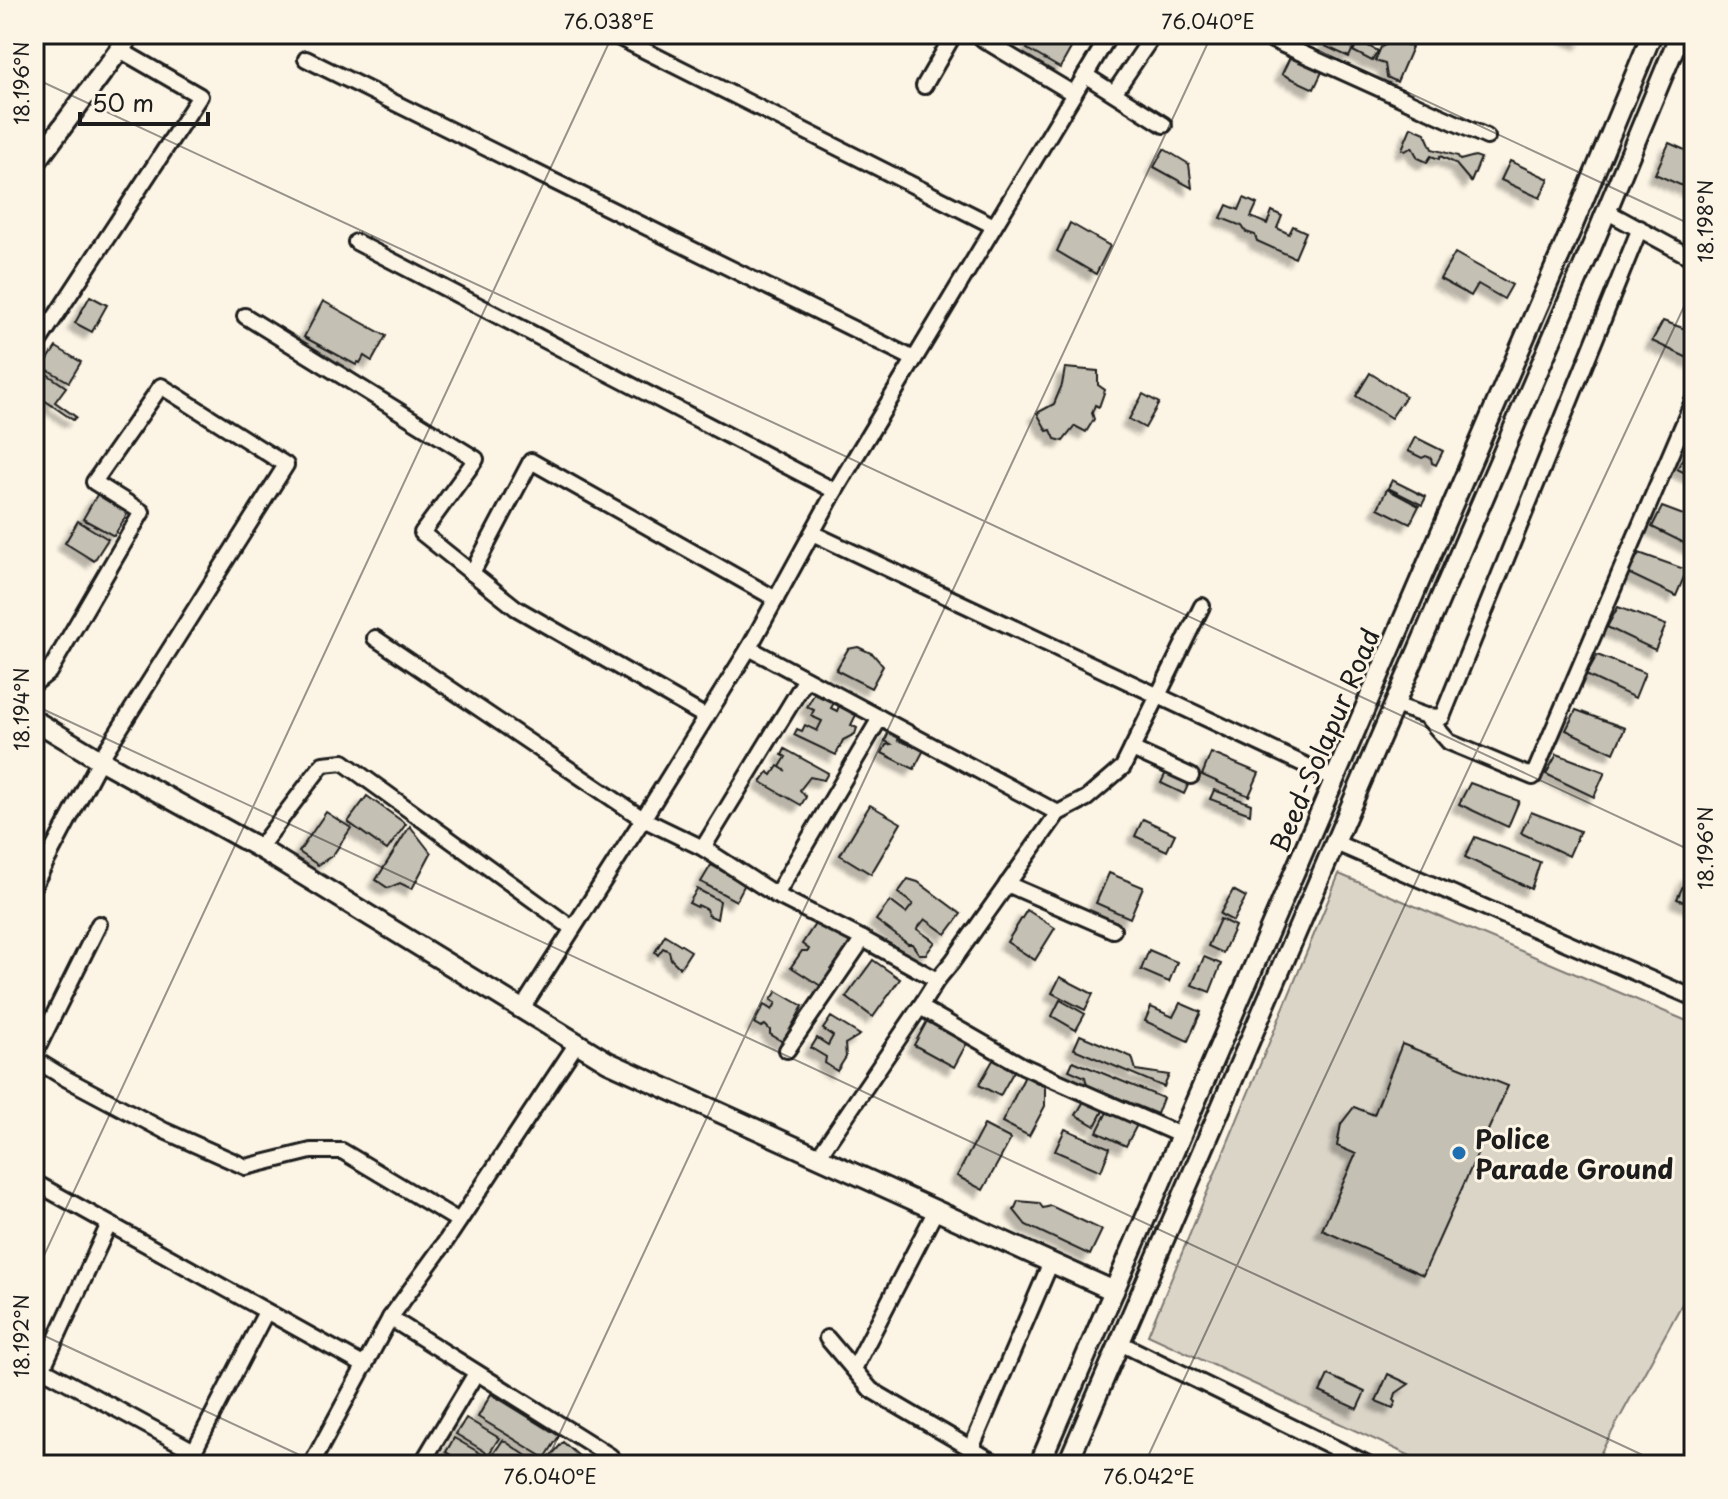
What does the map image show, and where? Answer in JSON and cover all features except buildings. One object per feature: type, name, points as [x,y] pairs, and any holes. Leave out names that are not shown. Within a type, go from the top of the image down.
[{"type":"main road","points":[[34,165],[131,34]]},
{"type":"main road","name":"Beed-Solapur Road","points":[[1039,1465],[1565,244],[1652,34]]},
{"type":"main road","name":"Beed-Solapur Road","points":[[1067,1465],[1680,34]]},
{"type":"main road","points":[[34,720],[259,848],[608,1062],[1114,1291]]},
{"type":"street","points":[[612,34],[994,226]]},
{"type":"street","points":[[924,86],[954,34]]},
{"type":"street","points":[[977,34],[1074,94]]},
{"type":"street","points":[[521,1010],[749,648],[835,491],[1110,34]]},
{"type":"street","points":[[1114,93],[1154,34]]},
{"type":"street","points":[[1259,34],[1487,137]]},
{"type":"street","points":[[34,349],[200,96],[120,50]]},
{"type":"street","points":[[306,59],[914,359]]},
{"type":"street","points":[[1085,75],[1164,125]]},
{"type":"street","points":[[1606,211],[1694,259]]},
{"type":"street","points":[[1395,705],[1426,716],[1442,717],[1640,228]]},
{"type":"street","points":[[356,242],[835,491]]},
{"type":"street","points":[[245,316],[476,459],[422,533],[516,608],[706,717]]},
{"type":"street","points":[[34,684],[49,672],[142,512],[94,482],[161,386],[286,465],[100,760],[35,880]]},
{"type":"street","points":[[1426,716],[1449,742],[1533,777],[1694,399]]},
{"type":"street","points":[[472,573],[531,461],[776,599]]},
{"type":"street","points":[[812,533],[1335,779]]},
{"type":"street","points":[[818,1157],[937,980],[1058,813],[1087,798],[1123,767],[1202,606]]},
{"type":"street","points":[[375,638],[643,819],[703,848],[776,895],[937,980]]},
{"type":"street","points":[[749,648],[1058,813]]},
{"type":"street","points":[[703,848],[806,679]]},
{"type":"street","points":[[776,895],[880,718]]},
{"type":"street","points":[[1132,749],[1191,776]]},
{"type":"street","points":[[259,848],[323,764],[343,762],[572,928]]},
{"type":"street","points":[[1336,843],[1694,998]]},
{"type":"street","points":[[1007,884],[1113,930]]},
{"type":"street","points":[[99,924],[34,1057],[65,1078],[165,1131],[246,1167],[311,1151],[342,1151],[459,1221]]},
{"type":"street","points":[[787,1050],[863,939]]},
{"type":"street","points":[[920,1007],[1023,1066],[1180,1135]]},
{"type":"street","points":[[311,1465],[390,1318],[459,1221],[577,1043]]},
{"type":"street","points":[[34,1182],[365,1366]]},
{"type":"street","points":[[854,1369],[936,1210]]},
{"type":"street","points":[[34,1387],[109,1224]]},
{"type":"street","points":[[971,1449],[1051,1262]]},
{"type":"street","points":[[43,1369],[194,1451],[266,1312]]},
{"type":"street","points":[[390,1318],[610,1462]]},
{"type":"street","points":[[827,1338],[871,1390],[999,1465]]},
{"type":"street","points":[[1120,1343],[1370,1465]]},
{"type":"street","points":[[421,1465],[476,1373]]},
{"type":"shaded area","name":"Police Parade Ground","points":[[1339,874],[1694,1024],[1694,1282],[1594,1465],[1430,1465],[1148,1335]]},
{"type":"place","name":"Police Parade Ground","points":[[1459,1153]]}]
